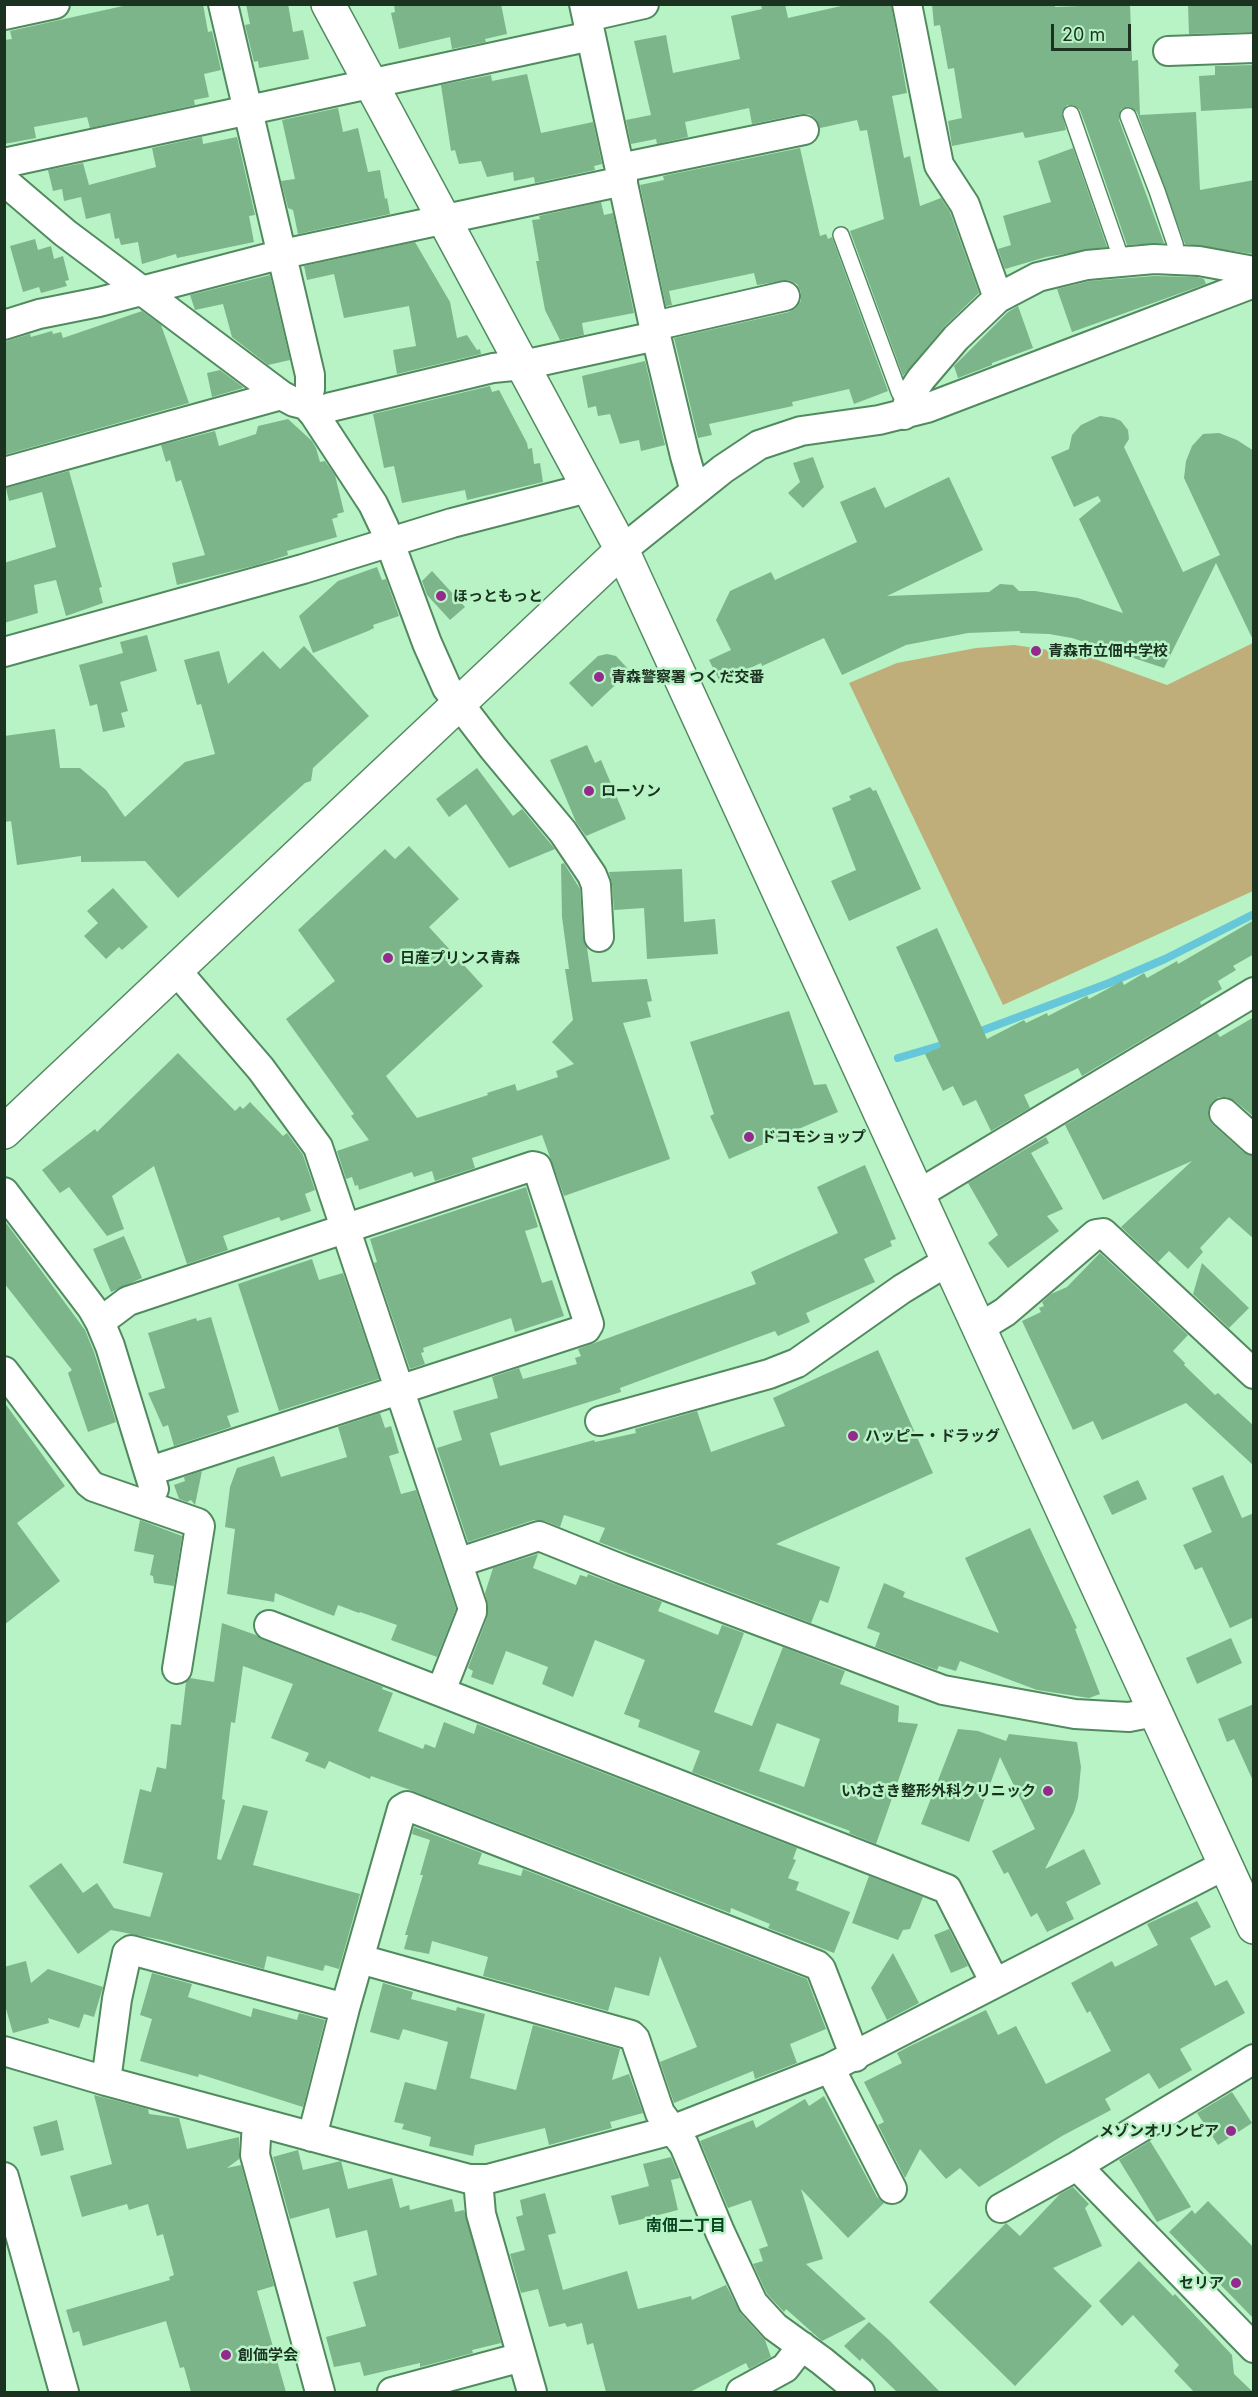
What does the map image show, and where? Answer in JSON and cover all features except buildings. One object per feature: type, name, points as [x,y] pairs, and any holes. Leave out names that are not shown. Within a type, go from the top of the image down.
[{"type":"street","points":[[4,15],[55,4]]},
{"type":"street","points":[[223,4],[310,375],[310,388],[300,405]]},
{"type":"street","points":[[328,4],[622,550],[1254,1926]]},
{"type":"street","points":[[4,163],[370,84],[644,4]]},
{"type":"street","points":[[907,4],[939,165],[965,205],[998,298]]},
{"type":"street","points":[[587,19],[655,331],[695,490]]},
{"type":"street","points":[[1168,51],[1254,48]]},
{"type":"street","points":[[4,325],[39,314],[99,302],[283,254],[445,220],[804,130]]},
{"type":"street","points":[[4,181],[64,233],[300,405],[373,504],[447,688],[458,705],[563,832],[592,875],[596,885],[599,937]]},
{"type":"street","points":[[905,410],[911,394],[932,364],[998,298],[1038,277],[1087,265],[1122,261],[1199,261],[1254,271]]},
{"type":"street","points":[[4,1132],[622,550],[695,490],[745,453],[779,438],[905,410],[1041,365],[1254,283]]},
{"type":"street","points":[[4,472],[300,405],[330,407],[493,368],[523,365],[785,296]]},
{"type":"street","points":[[4,652],[588,488]]},
{"type":"street","points":[[175,969],[261,1069],[313,1138],[460,1562],[472,1606],[472,1612],[441,1691]]},
{"type":"street","points":[[917,1195],[1254,992]]},
{"type":"street","points":[[1224,1113],[1254,1140]]},
{"type":"street","points":[[100,1322],[128,1302],[533,1166],[537,1167],[589,1324],[586,1329],[150,1472]]},
{"type":"street","points":[[4,1192],[92,1308],[100,1322],[150,1472],[155,1508]]},
{"type":"street","points":[[979,1329],[1005,1312],[1096,1234],[1103,1233],[1254,1374]]},
{"type":"street","points":[[600,1421],[769,1374],[797,1363],[902,1289],[948,1262]]},
{"type":"street","points":[[4,1371],[94,1487],[198,1523],[200,1526],[177,1669]]},
{"type":"street","points":[[460,1562],[539,1536],[943,1690],[1075,1714],[1129,1717],[1155,1712]]},
{"type":"street","points":[[269,1625],[947,1889],[995,1983]]},
{"type":"street","points":[[312,2137],[345,2008],[402,1809],[407,1806],[817,1965],[821,1969],[843,2063],[892,2189]]},
{"type":"street","points":[[4,2051],[312,2137],[478,2180],[488,2180],[672,2130],[843,2063],[1225,1865]]},
{"type":"street","points":[[106,2081],[117,1999],[127,1953],[131,1950],[345,2008]]},
{"type":"street","points":[[360,1959],[631,2035],[635,2039],[660,2113],[684,2145],[720,2232],[753,2303],[775,2326],[860,2392]]},
{"type":"street","points":[[1000,2208],[1077,2166],[1254,2059]]},
{"type":"street","points":[[256,2122],[255,2155],[320,2392]]},
{"type":"street","points":[[1077,2166],[1254,2348]]},
{"type":"street","points":[[4,2177],[64,2392]]},
{"type":"street","points":[[478,2180],[481,2214],[532,2392]]},
{"type":"street","points":[[741,2392],[785,2368],[802,2346]]},
{"type":"street","points":[[392,2392],[522,2357]]},
{"type":"lane","points":[[1071,114],[1122,261]]},
{"type":"lane","points":[[1128,116],[1164,212],[1178,260]]},
{"type":"lane","points":[[841,235],[905,410]]},
{"type":"shaded area","points":[[1253,643],[1253,891],[1003,1005],[849,683],[897,663],[976,648],[1014,645],[1084,655],[1167,685]]},
{"type":"waterway","points":[[973,1034],[1109,983],[1165,959],[1254,914]]},
{"type":"waterway","points":[[898,1058],[949,1043]]},
{"type":"place","name":"ほっともっと","points":[[441,596]]},
{"type":"place","name":"青森市立佃中学校","points":[[1036,651]]},
{"type":"place","name":"青森警察署 つくだ交番","points":[[599,677]]},
{"type":"place","name":"ローソン","points":[[589,791]]},
{"type":"place","name":"日産プリンス青森","points":[[388,958]]},
{"type":"place","name":"ドコモショップ","points":[[749,1137]]},
{"type":"place","name":"ハッピー・ドラッグ","points":[[853,1436]]},
{"type":"place","name":"いわさき整形外科クリニック","points":[[1048,1791]]},
{"type":"place","name":"メゾンオリンピア","points":[[1231,2131]]},
{"type":"place","name":"セリア","points":[[1236,2283]]},
{"type":"place","name":"創価学会","points":[[226,2355]]},
{"type":"district","name":"南佃二丁目","points":[[686,2226]]}]
